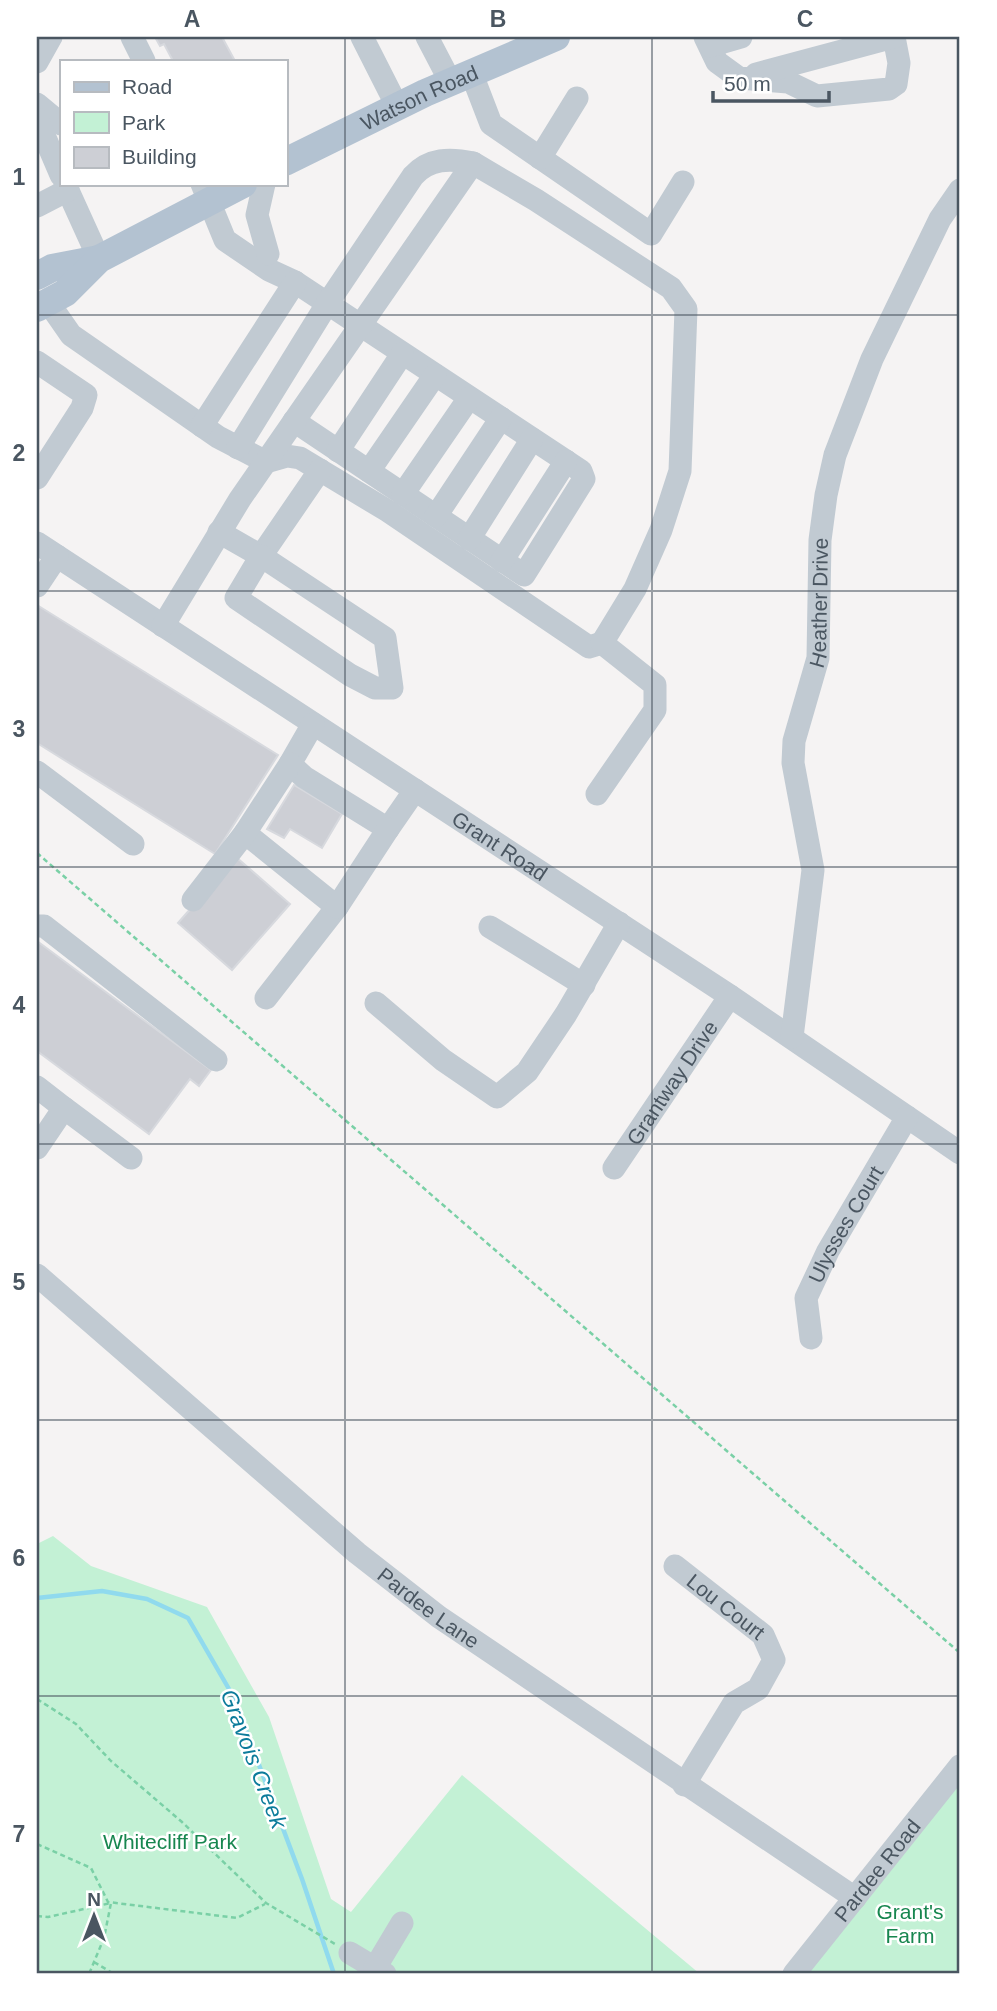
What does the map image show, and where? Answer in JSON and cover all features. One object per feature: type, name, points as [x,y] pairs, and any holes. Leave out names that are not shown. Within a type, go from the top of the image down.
[{"type":"main road","name":"Watson Road","points":[[287,161],[397,106],[542,39]]},
{"type":"main road","points":[[43,305],[65,293],[99,259],[206,192],[234,186]]},
{"type":"main road","points":[[37,276],[52,268],[99,259]]},
{"type":"street","points":[[37,62],[51,37]]},
{"type":"street","points":[[132,37],[144,60]]},
{"type":"street","points":[[362,37],[397,106]]},
{"type":"street","points":[[427,37],[461,77],[491,124],[651,234],[683,182]]},
{"type":"street","points":[[739,78],[894,37],[899,62],[896,84],[889,89],[817,96],[788,82],[739,78],[717,62],[708,42],[741,37]]},
{"type":"street","points":[[540,158],[577,98]]},
{"type":"street","points":[[37,104],[60,123]]},
{"type":"street","points":[[37,118],[60,171]]},
{"type":"street","points":[[43,305],[71,335],[202,426],[238,448],[265,462],[287,456],[300,458],[388,512],[589,648],[602,643],[635,589],[661,530],[680,471],[686,309],[671,288],[536,200],[473,163],[440,160],[420,168],[327,304],[238,448]]},
{"type":"street","points":[[163,626],[265,462],[473,163]]},
{"type":"street","points":[[37,206],[61,186]]},
{"type":"street","points":[[66,186],[99,259]]},
{"type":"street","points":[[264,186],[257,215],[268,254]]},
{"type":"street","name":"Heather Drive","points":[[792,1037],[813,870],[793,763],[794,741],[818,658],[825,495],[835,455],[872,359],[940,219],[960,190]]},
{"type":"street","points":[[206,192],[227,225],[268,254],[295,282]]},
{"type":"street","points":[[206,192],[225,240],[269,270],[295,282],[566,461],[581,471],[584,479],[524,575],[294,421]]},
{"type":"street","points":[[202,426],[295,282]]},
{"type":"street","points":[[338,451],[402,354]]},
{"type":"street","points":[[37,362],[86,395],[82,408],[37,478]]},
{"type":"street","points":[[369,471],[435,375]]},
{"type":"street","points":[[403,494],[469,398]]},
{"type":"street","points":[[436,516],[501,418]]},
{"type":"street","points":[[469,539],[532,439]]},
{"type":"street","points":[[219,532],[261,556],[385,638],[392,688],[375,688],[350,675],[236,598],[261,556],[320,470]]},
{"type":"street","name":"Grant Road","points":[[37,544],[730,996],[960,1153]]},
{"type":"street","points":[[37,586],[57,556]]},
{"type":"street","points":[[597,794],[654,709],[655,697],[655,685],[602,643]]},
{"type":"street","points":[[193,900],[245,833],[313,724]]},
{"type":"street","points":[[290,764],[304,778],[388,829]]},
{"type":"street","points":[[37,772],[133,844]]},
{"type":"street","points":[[266,998],[337,906],[415,790]]},
{"type":"street","points":[[245,833],[337,906]]},
{"type":"street","points":[[376,1003],[443,1060],[498,1097],[527,1072],[584,985],[619,923]]},
{"type":"street","points":[[37,926],[44,926],[216,1060]]},
{"type":"street","points":[[491,927],[584,985]]},
{"type":"street","name":"Grantway Drive","points":[[614,1168],[730,996]]},
{"type":"street","points":[[37,1087],[131,1158]]},
{"type":"street","points":[[37,1147],[64,1108]]},
{"type":"street","name":"Ulysses Court","points":[[811,1338],[806,1298],[828,1251],[907,1117]]},
{"type":"street","name":"Pardee Lane","points":[[37,1275],[378,1569],[439,1617],[855,1898]]},
{"type":"street","name":"Lou Court","points":[[676,1566],[763,1635],[774,1660],[758,1689],[734,1703],[684,1785]]},
{"type":"street","name":"Pardee Road","points":[[794,1974],[960,1766]]},
{"type":"street","points":[[350,1953],[380,1971],[402,1923]]},
{"type":"path","points":[[37,853],[960,1653]]},
{"type":"path","points":[[37,1699],[76,1724],[111,1761],[182,1822],[266,1903],[350,1953]]},
{"type":"path","points":[[37,1844],[91,1868],[110,1902],[104,1938],[89,1974]]},
{"type":"path","points":[[37,1916],[48,1917],[110,1902],[237,1918],[266,1903]]},
{"type":"path","points":[[94,1962],[114,1974]]},
{"type":"green space","name":"Whitecliff Park","points":[[53,1536],[91,1566],[207,1607],[269,1717],[331,1899],[351,1912],[462,1775],[700,1974],[37,1974],[37,1544]]},
{"type":"green space","name":"Grant's Farm","points":[[960,1779],[960,1974],[806,1974]]},
{"type":"building","points":[[155,37],[222,37],[234,60],[172,60],[164,44],[160,46]]},
{"type":"building","points":[[37,605],[278,755],[215,854],[37,743]]},
{"type":"building","points":[[294,785],[342,814],[322,848],[290,829],[284,838],[267,829]]},
{"type":"building","points":[[236,857],[290,904],[232,970],[178,923]]},
{"type":"building","points":[[37,941],[211,1070],[199,1086],[190,1079],[149,1134],[37,1051]]},
{"type":"waterway","name":"Gravois Creek","points":[[37,1598],[102,1591],[147,1599],[188,1618],[233,1696],[302,1879],[334,1974]]}]
